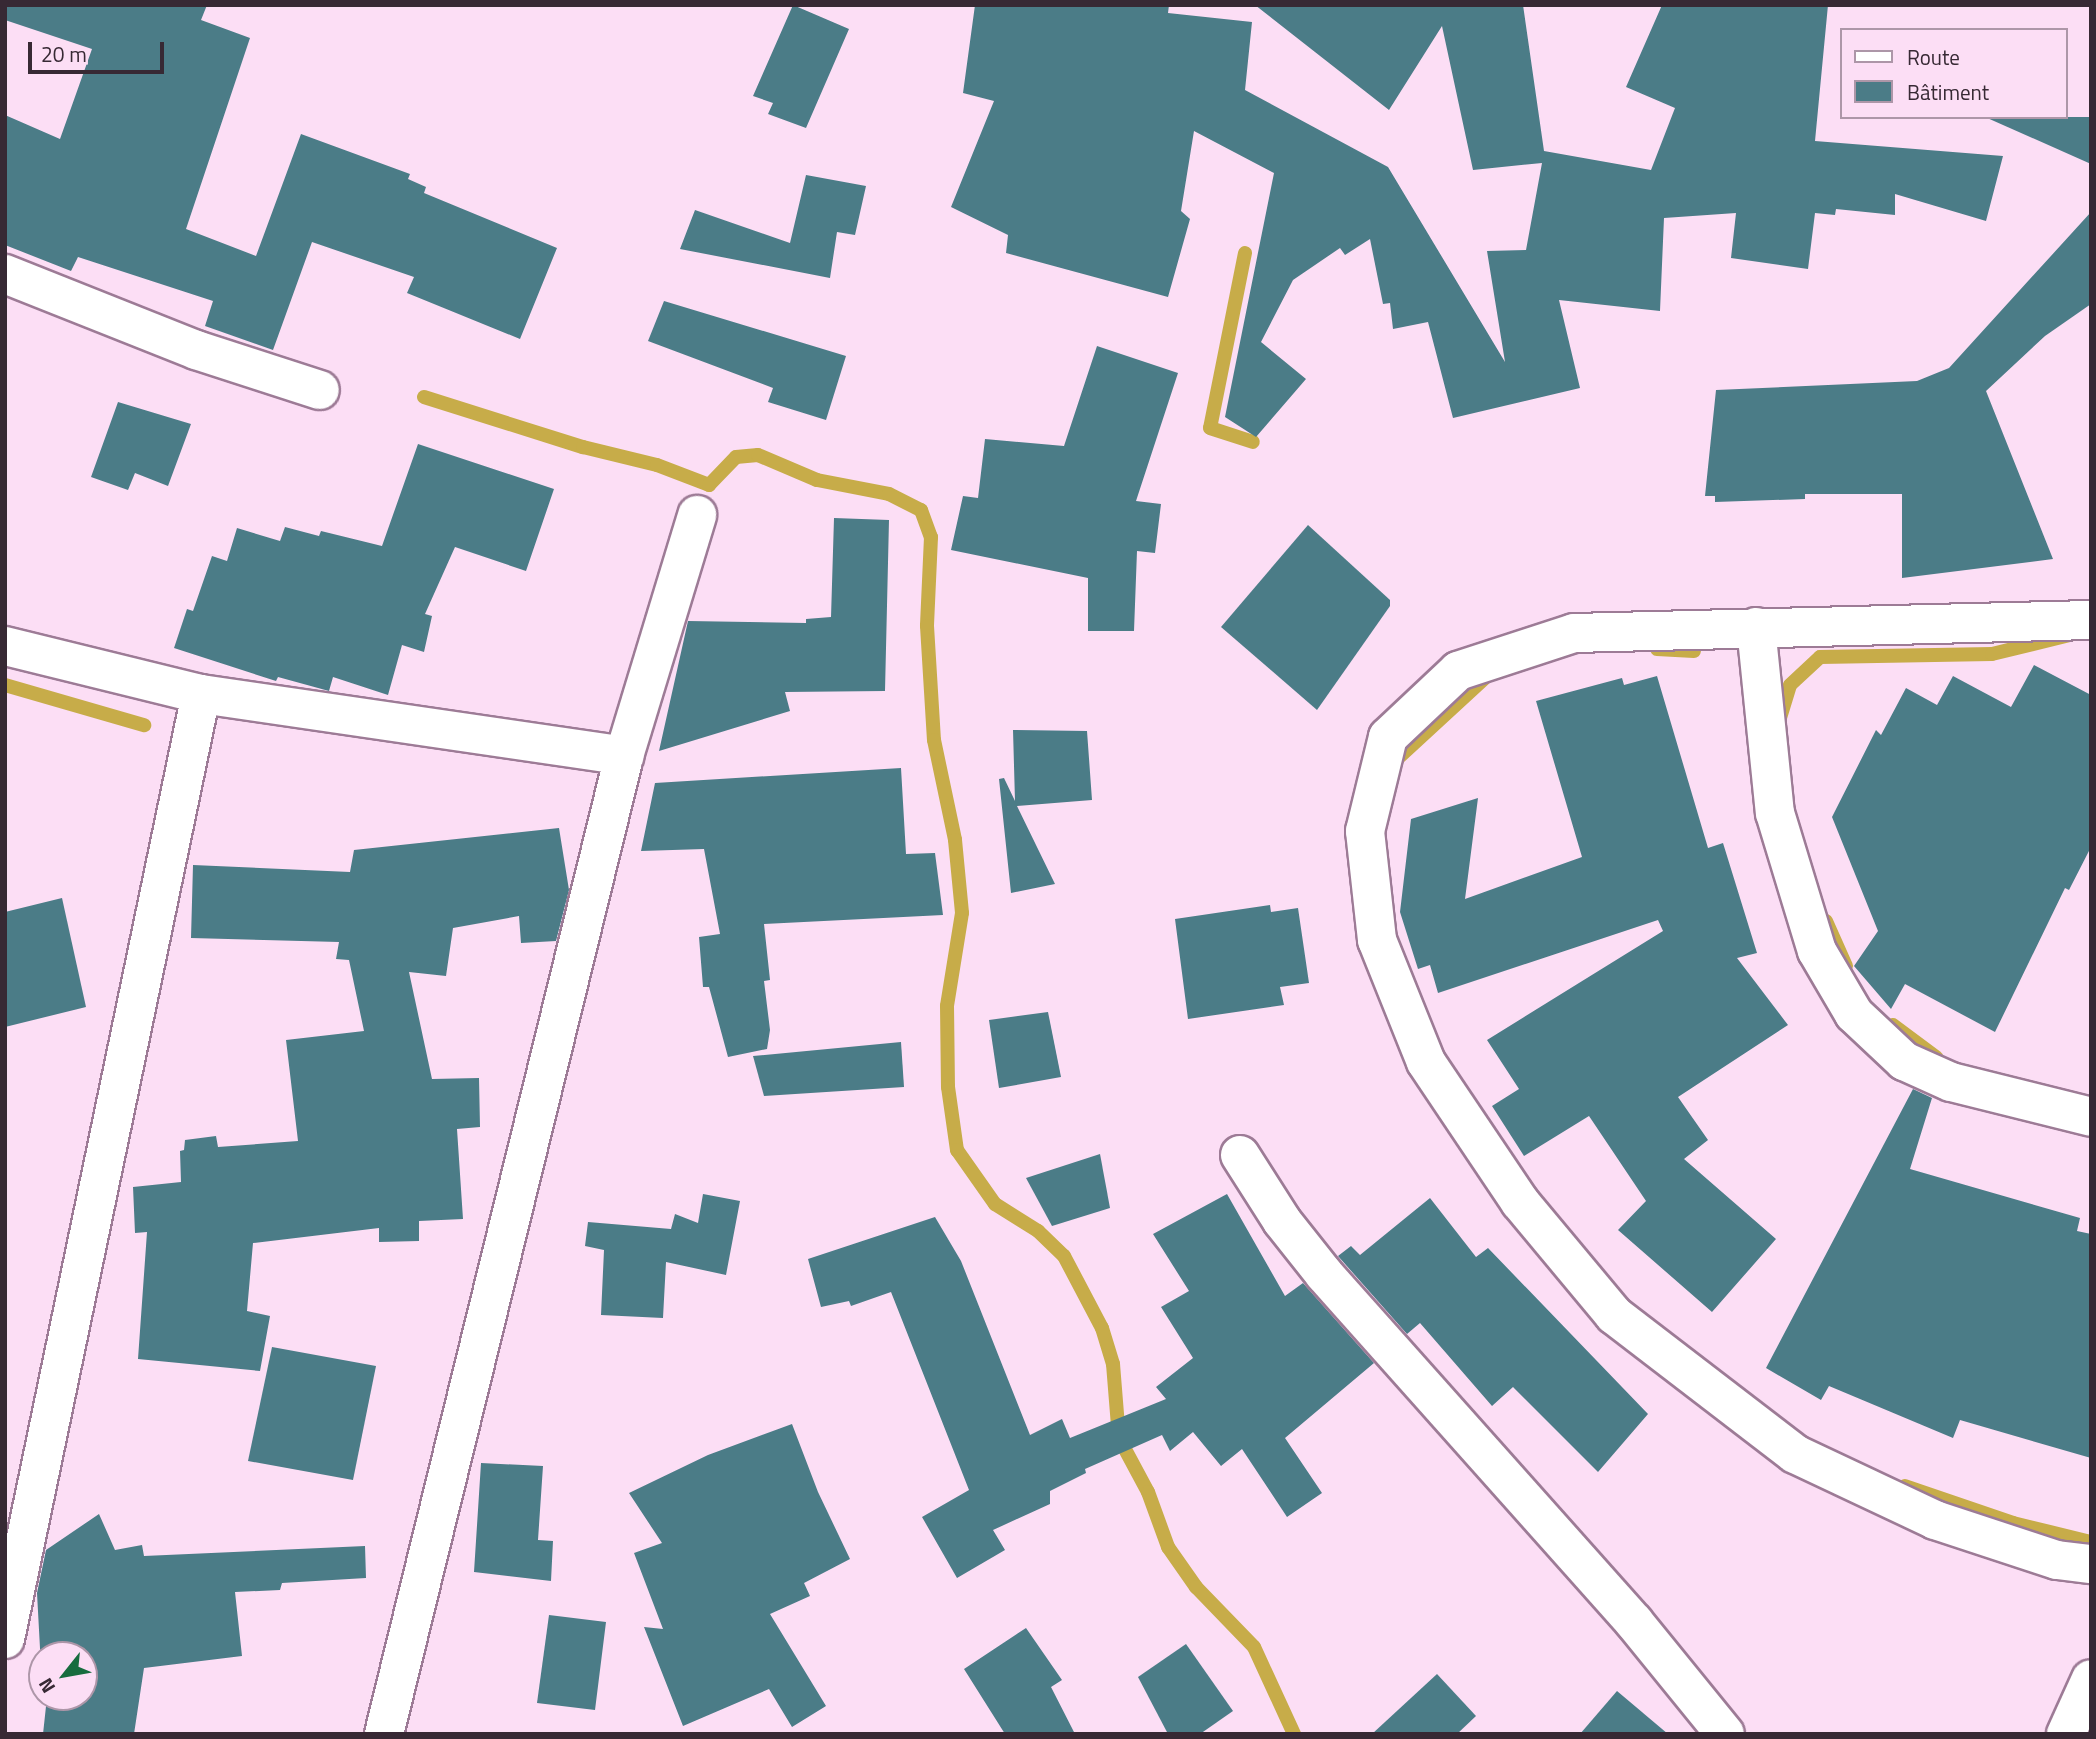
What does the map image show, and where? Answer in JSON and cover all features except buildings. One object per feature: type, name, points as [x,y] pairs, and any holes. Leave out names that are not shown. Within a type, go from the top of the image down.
[{"type":"street","points":[[5,274],[197,350],[320,390]]},
{"type":"street","points":[[384,1734],[624,755],[697,515]]},
{"type":"street","points":[[2091,620],[1574,633],[1458,671],[1388,737],[1364,831],[1377,940],[1426,1062],[1520,1202],[1614,1315],[1795,1454],[1935,1520],[2057,1560],[2091,1564]]},
{"type":"street","points":[[1756,627],[1775,813],[1817,951],[1854,1014],[1903,1061],[1951,1082],[2091,1117]]},
{"type":"street","points":[[5,646],[201,694],[624,755]]},
{"type":"street","points":[[5,1639],[201,694]]},
{"type":"street","points":[[1240,1155],[1282,1222],[1324,1274],[1634,1622],[1726,1734]]},
{"type":"street","points":[[2066,1734],[2091,1679]]},
{"type":"waterway","points":[[1245,253],[1210,428],[1253,442]]},
{"type":"waterway","points":[[424,397],[583,447],[657,465],[709,485],[736,457],[758,455],[817,480],[889,494],[921,510],[931,537],[927,626],[934,740],[955,840],[962,913],[947,1006],[948,1087],[957,1150],[995,1204],[1038,1231],[1064,1256],[1102,1328],[1113,1364],[1119,1438],[1148,1492],[1168,1547],[1196,1587],[1254,1647],[1294,1734]]},
{"type":"waterway","points":[[1780,718],[1790,685],[1820,657],[1992,654],[2070,635]]},
{"type":"waterway","points":[[1657,649],[1694,651]]},
{"type":"waterway","points":[[1399,757],[1486,677]]},
{"type":"waterway","points":[[5,685],[144,725]]},
{"type":"waterway","points":[[1826,921],[1846,966]]},
{"type":"waterway","points":[[1893,1025],[1936,1057]]},
{"type":"waterway","points":[[1905,1486],[2013,1523],[2091,1542]]}]
